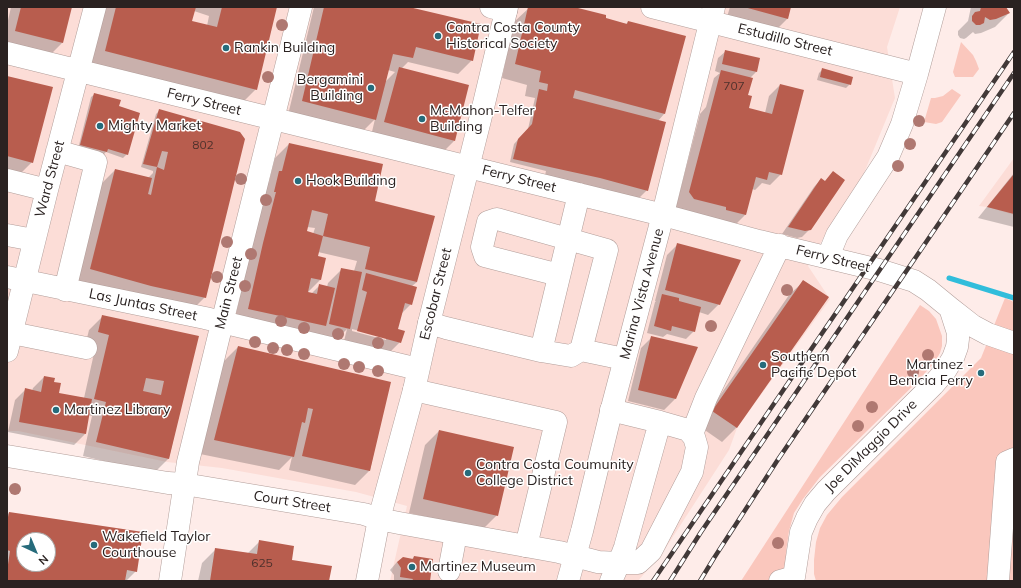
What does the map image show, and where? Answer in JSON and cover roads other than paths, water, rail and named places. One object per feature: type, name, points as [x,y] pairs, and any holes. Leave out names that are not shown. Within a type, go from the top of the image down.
[{"type":"street","name":"Ward Street","points":[[9,342],[16,279],[34,240],[94,7]]},
{"type":"street","name":"Main Street","points":[[170,581],[188,462],[301,7]]},
{"type":"street","name":"Estudillo Street","points":[[652,7],[712,14],[917,74]]},
{"type":"street","points":[[828,257],[837,235],[888,156],[902,124],[935,7]]},
{"type":"street","name":"Escobar Street","points":[[367,581],[379,519],[414,390],[468,167],[501,8]]},
{"type":"street","name":"Marina Vista Avenue","points":[[568,581],[576,556],[624,359],[663,215],[712,14]]},
{"type":"street","name":"Ferry Street","points":[[7,53],[579,194],[879,270],[914,281],[928,290],[973,326],[988,334],[1014,343]]},
{"type":"street","points":[[57,151],[96,162],[65,290]]},
{"type":"street","points":[[7,180],[47,190]]},
{"type":"street","points":[[541,351],[579,194]]},
{"type":"street","points":[[559,275],[485,256],[482,247],[488,222],[497,219],[607,250],[581,350]]},
{"type":"street","points":[[7,234],[34,240]]},
{"type":"street","points":[[611,410],[688,430],[692,434],[706,398],[780,245]]},
{"type":"street","name":"Las Juntas Street","points":[[16,279],[205,318],[418,369]]},
{"type":"street","name":"Joe DiMaggio Drive","points":[[790,580],[798,551],[801,532],[807,518],[816,504],[840,476],[933,385],[945,371],[953,358],[957,347],[958,334],[950,308]]},
{"type":"street","points":[[429,323],[541,351],[571,356],[581,350],[624,359]]},
{"type":"street","points":[[9,342],[86,348]]},
{"type":"street","points":[[414,390],[556,422],[526,546]]},
{"type":"street","points":[[615,572],[625,547],[660,422]]},
{"type":"street","name":"Court Street","points":[[7,456],[364,514],[379,519],[576,556],[598,562],[615,572],[638,563],[651,551],[692,472],[697,447],[692,434]]},
{"type":"street","points":[[998,581],[1008,462],[1014,459]]},
{"type":"street","points":[[448,571],[456,534]]},
{"type":"waterway","points":[[949,278],[1014,298]]},
{"type":"railway","points":[[653,581],[1014,52]]},
{"type":"railway","points":[[670,581],[701,532],[1014,73]]},
{"type":"railway","points":[[700,581],[777,461],[1014,113]]},
{"type":"place","name":"Contra Costa County Historical Society","points":[[438,36]]},
{"type":"place","name":"Rankin Building","points":[[226,48]]},
{"type":"place","name":"Bergamini Building","points":[[371,88]]},
{"type":"place","name":"McMahon-Telfer Building","points":[[422,119]]},
{"type":"place","name":"Mighty Market","points":[[100,126]]},
{"type":"place","name":"Hook Building","points":[[298,181]]},
{"type":"place","name":"Southern Pacific Depot","points":[[763,365]]},
{"type":"place","name":"Martinez - Benicia Ferry","points":[[981,373]]},
{"type":"place","name":"Martinez Library","points":[[56,410]]},
{"type":"place","name":"Contra Costa Coumunity College District","points":[[468,473]]},
{"type":"place","name":"Wakefield Taylor Courthouse","points":[[94,545]]},
{"type":"place","name":"Martinez Museum","points":[[412,567]]}]
